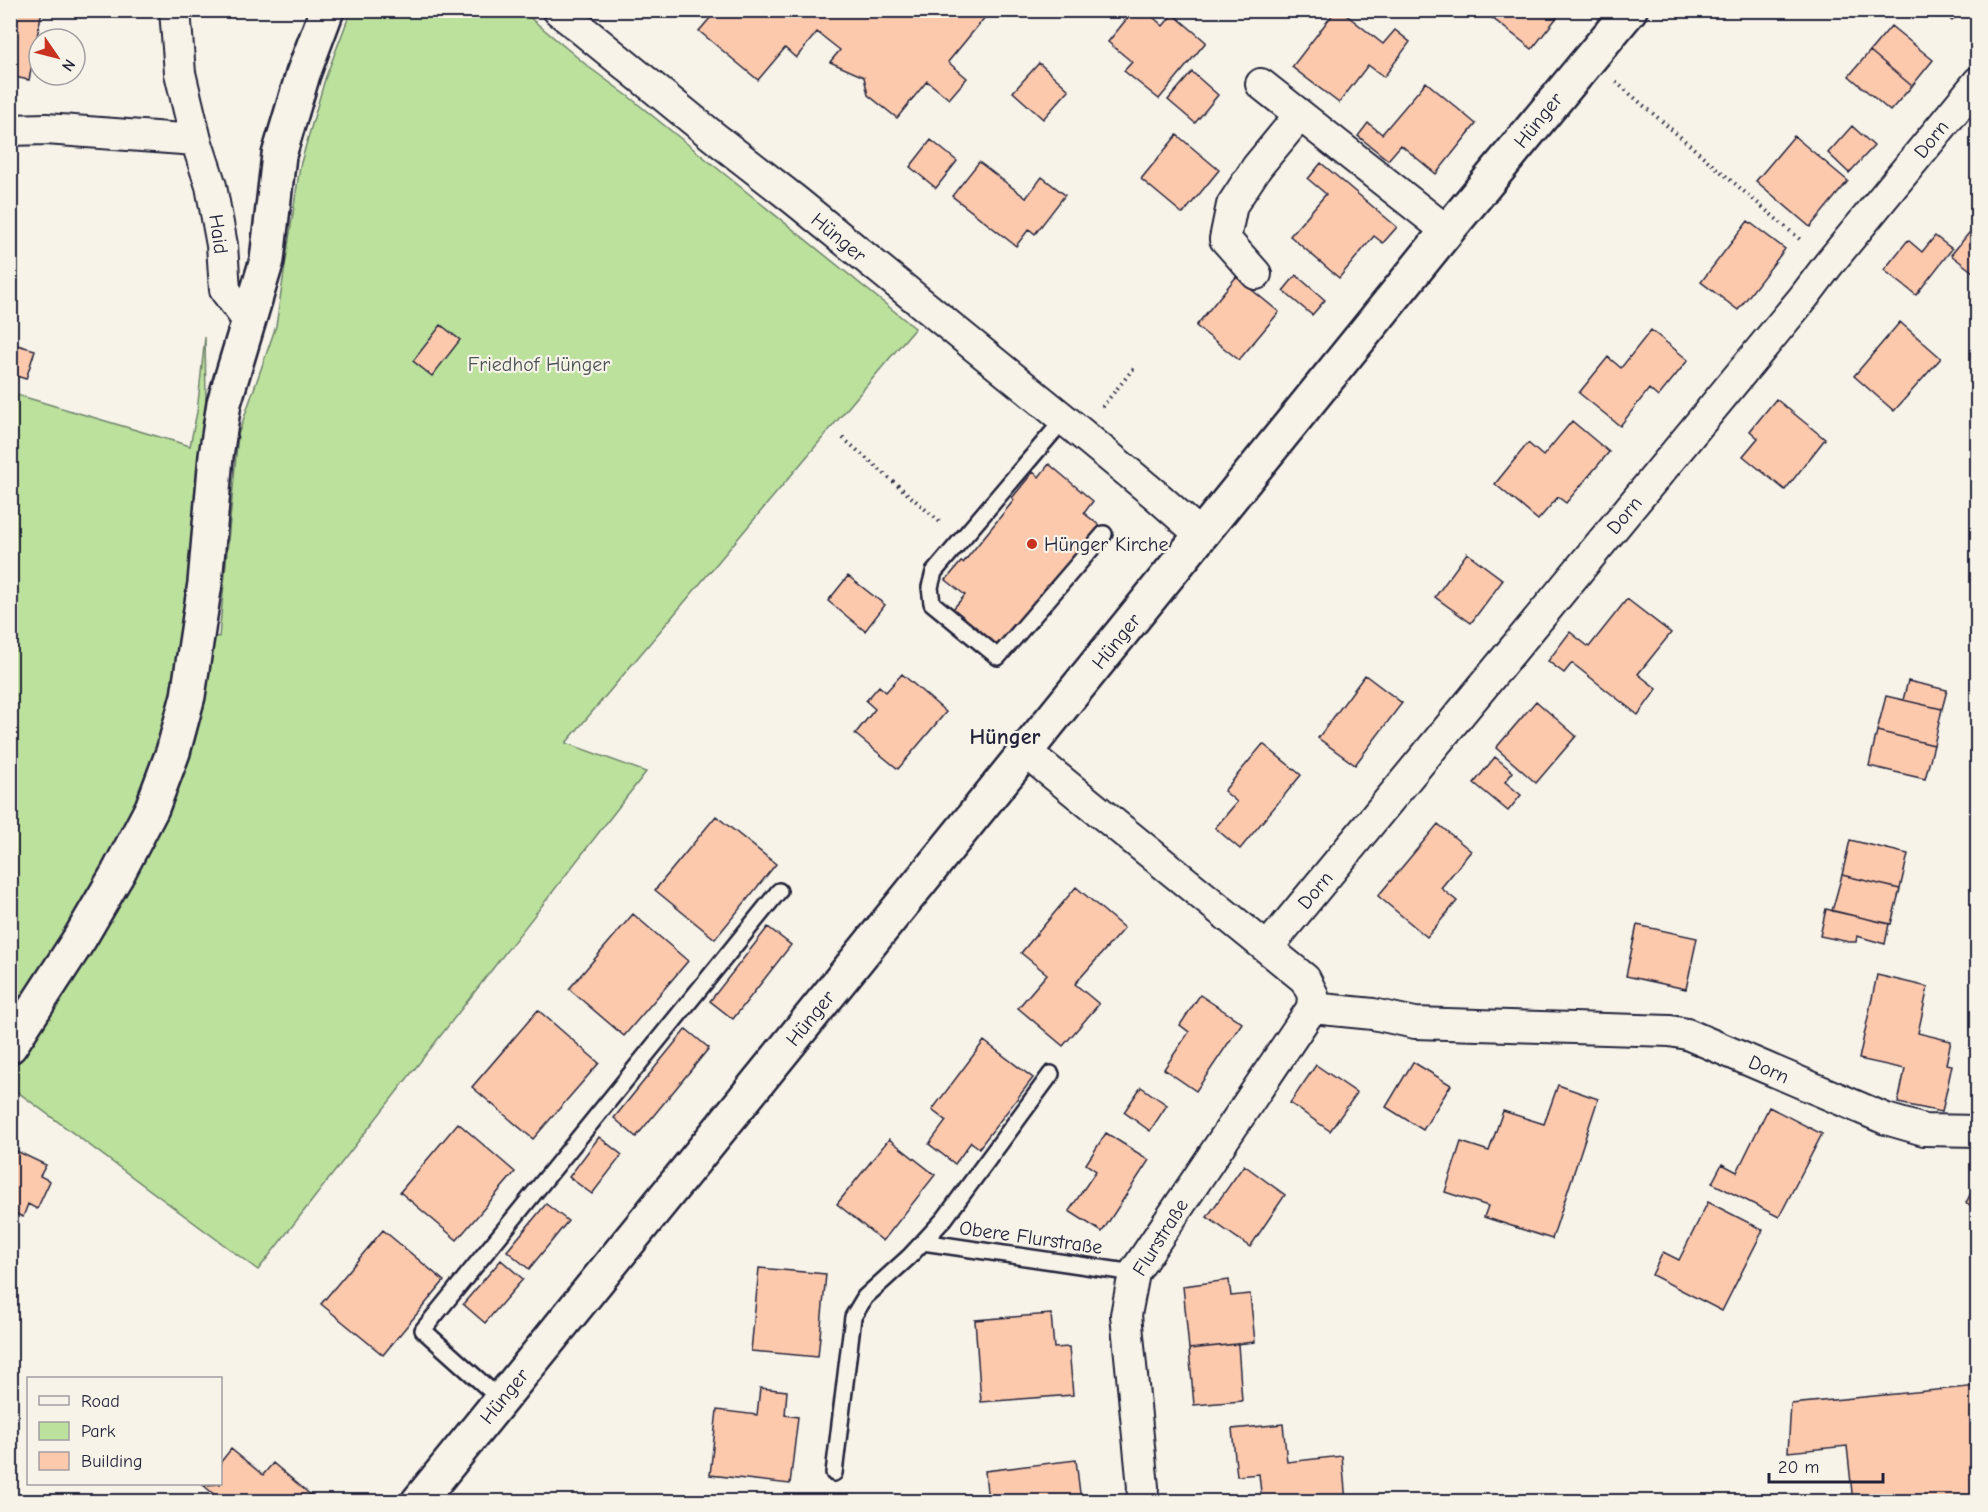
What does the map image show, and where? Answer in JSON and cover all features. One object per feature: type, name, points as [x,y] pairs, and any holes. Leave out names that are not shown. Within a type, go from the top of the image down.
[{"type":"main road","points":[[10,1046],[80,938],[118,873],[152,808],[172,752],[188,696],[205,583],[216,456],[224,403],[267,260],[279,155],[303,74],[327,10]]},
{"type":"main road","name":"Hünger","points":[[418,1502],[1447,231],[1630,10]]},
{"type":"street","name":"Haid","points":[[175,10],[180,73],[196,140],[211,186],[222,245],[225,290],[249,322]]},
{"type":"street","name":"Hünger","points":[[558,10],[1072,426],[1201,536]]},
{"type":"street","name":"Dorn","points":[[1268,947],[1780,326],[1977,82]]},
{"type":"street","points":[[1260,84],[1447,231]]},
{"type":"street","points":[[1256,274],[1225,239],[1232,205],[1257,167],[1299,116]]},
{"type":"street","points":[[10,130],[46,129],[196,140]]},
{"type":"street","points":[[1026,752],[1305,979],[1313,995],[1312,1008]]},
{"type":"street","name":"Dorn","points":[[1312,1008],[1373,1014],[1415,1023],[1670,1031],[1687,1034],[1897,1123],[1931,1131],[1977,1131]]},
{"type":"street","name":"Flurstraße","points":[[1142,1502],[1143,1487],[1126,1315],[1134,1273],[1312,1008]]},
{"type":"lane","points":[[1072,426],[961,540],[934,572],[930,587],[932,603],[998,657],[1104,534]]},
{"type":"lane","points":[[501,1400],[423,1330],[779,891]]},
{"type":"lane","name":"Obere Flurstraße","points":[[834,1473],[853,1317],[865,1298],[945,1218],[1051,1074]]},
{"type":"lane","name":"Obere Flurstraße","points":[[923,1242],[1134,1273]]},
{"type":"path","points":[[1588,58],[1801,240]]},
{"type":"path","points":[[1072,426],[1134,368]]},
{"type":"path","points":[[843,438],[961,540]]},
{"type":"green space","name":"Friedhof Hünger","points":[[351,11],[522,11],[915,328],[566,743],[646,772],[258,1270],[11,1087],[11,393],[190,446],[197,412],[205,337],[206,403],[185,632],[219,637],[238,435],[276,326],[300,166],[325,79]]},
{"type":"building","points":[[11,10],[42,10],[39,27],[27,27],[27,80],[10,76]]},
{"type":"building","points":[[717,10],[991,10],[948,62],[967,78],[949,99],[927,81],[897,118],[868,95],[864,77],[830,62],[840,50],[817,32],[796,58],[785,48],[758,80],[699,31]]},
{"type":"building","points":[[1134,10],[1145,10],[1163,26],[1173,14],[1206,42],[1159,99],[1124,71],[1132,62],[1108,42]]},
{"type":"building","points":[[1336,10],[1340,10],[1383,44],[1395,30],[1410,42],[1384,77],[1368,65],[1339,103],[1292,67]]},
{"type":"building","points":[[1490,10],[1562,11],[1532,49],[1487,14]]},
{"type":"building","points":[[1940,10],[1961,10],[1952,21]]},
{"type":"building","points":[[1891,26],[1933,60],[1912,86],[1870,51]]},
{"type":"building","points":[[1870,51],[1912,86],[1890,111],[1849,76]]},
{"type":"building","points":[[1039,63],[1069,90],[1043,119],[1013,92]]},
{"type":"building","points":[[1192,72],[1218,95],[1195,123],[1168,100]]},
{"type":"building","points":[[1426,82],[1476,124],[1436,174],[1401,145],[1388,160],[1358,136],[1368,123],[1382,134]]},
{"type":"building","points":[[1852,126],[1874,146],[1849,173],[1828,153]]},
{"type":"building","points":[[1177,135],[1219,170],[1183,214],[1141,179]]},
{"type":"building","points":[[1794,136],[1848,181],[1810,227],[1756,181]]},
{"type":"building","points":[[931,140],[957,161],[936,188],[910,167]]},
{"type":"building","points":[[979,162],[1026,198],[1042,177],[1065,195],[1035,234],[1029,229],[1016,246],[952,196]]},
{"type":"building","points":[[1321,163],[1397,227],[1383,243],[1374,236],[1339,278],[1290,236],[1326,194],[1308,179]]},
{"type":"building","points":[[1748,221],[1785,249],[1738,310],[1701,282]]},
{"type":"building","points":[[1978,222],[1978,276],[1951,255]]},
{"type":"building","points":[[1935,236],[1952,249],[1916,295],[1884,270],[1908,240],[1922,252]]},
{"type":"building","points":[[1296,275],[1325,300],[1312,315],[1283,291]]},
{"type":"building","points":[[1236,277],[1279,312],[1239,360],[1196,326]]},
{"type":"building","points":[[1900,322],[1941,358],[1894,411],[1854,376]]},
{"type":"building","points":[[441,325],[460,340],[432,376],[413,361]]},
{"type":"building","points":[[1651,330],[1688,360],[1658,397],[1649,389],[1620,426],[1579,393],[1608,357],[1621,368]]},
{"type":"building","points":[[10,343],[35,350],[26,379],[10,374]]},
{"type":"building","points":[[1776,399],[1825,439],[1785,490],[1743,456],[1758,438],[1750,431]]},
{"type":"building","points":[[1572,421],[1609,452],[1566,503],[1558,497],[1538,520],[1495,484],[1528,443],[1543,456]]},
{"type":"building","name":"Hünger Kirche","points":[[1049,464],[1093,501],[1084,513],[1100,526],[1001,648],[953,609],[965,595],[946,580],[961,562],[963,563],[1014,500],[1012,498],[1033,472],[1039,477]]},
{"type":"building","points":[[1467,553],[1503,580],[1471,623],[1435,597]]},
{"type":"building","points":[[848,576],[885,605],[865,631],[828,601]]},
{"type":"building","points":[[1627,599],[1671,633],[1638,674],[1657,689],[1638,715],[1572,663],[1564,673],[1548,661],[1570,632],[1589,647]]},
{"type":"building","points":[[902,674],[946,712],[898,769],[855,734],[875,709],[866,701],[879,686],[886,692]]},
{"type":"building","points":[[1365,675],[1402,703],[1355,765],[1318,738]]},
{"type":"building","points":[[1908,681],[1947,690],[1942,709],[1903,700]]},
{"type":"building","points":[[1886,696],[1942,709],[1934,745],[1877,731]]},
{"type":"building","points":[[1536,701],[1576,736],[1536,783],[1496,748]]},
{"type":"building","points":[[1877,731],[1934,745],[1925,779],[1869,766]]},
{"type":"building","points":[[1263,744],[1301,775],[1240,849],[1215,828],[1237,802],[1224,791]]},
{"type":"building","points":[[1495,757],[1513,772],[1505,782],[1521,795],[1508,811],[1474,783]]},
{"type":"building","points":[[716,816],[776,864],[715,939],[655,890]]},
{"type":"building","points":[[1438,824],[1471,851],[1441,888],[1457,901],[1427,937],[1378,896]]},
{"type":"building","points":[[1850,840],[1908,854],[1900,889],[1842,875]]},
{"type":"building","points":[[1842,875],[1900,889],[1891,924],[1832,911]]},
{"type":"building","points":[[1076,887],[1124,928],[1075,984],[1099,1004],[1063,1046],[1018,1008],[1047,974],[1021,953]]},
{"type":"building","points":[[1826,909],[1889,924],[1885,944],[1857,936],[1856,942],[1849,942],[1820,936]]},
{"type":"building","points":[[633,914],[688,961],[624,1036],[569,989]]},
{"type":"building","points":[[1637,925],[1697,938],[1686,989],[1626,976]]},
{"type":"building","points":[[768,927],[791,945],[733,1019],[710,1001]]},
{"type":"building","points":[[1877,975],[1928,987],[1918,1033],[1951,1041],[1946,1064],[1952,1065],[1942,1112],[1898,1103],[1905,1069],[1859,1059]]},
{"type":"building","points":[[1200,995],[1242,1023],[1196,1091],[1164,1069],[1189,1032],[1180,1025]]},
{"type":"building","points":[[538,1010],[599,1063],[533,1139],[472,1087]]},
{"type":"building","points":[[686,1029],[709,1048],[636,1137],[614,1118]]},
{"type":"building","points":[[984,1041],[1033,1078],[979,1148],[971,1142],[955,1164],[929,1144],[946,1121],[932,1110]]},
{"type":"building","points":[[1413,1062],[1451,1085],[1423,1130],[1386,1107]]},
{"type":"building","points":[[1316,1065],[1357,1093],[1330,1131],[1290,1103]]},
{"type":"building","points":[[1558,1085],[1598,1099],[1552,1239],[1484,1217],[1488,1206],[1445,1192],[1461,1142],[1489,1151],[1503,1111],[1544,1124]]},
{"type":"building","points":[[1141,1087],[1167,1105],[1150,1131],[1124,1112]]},
{"type":"building","points":[[1769,1107],[1822,1134],[1779,1217],[1712,1183],[1722,1164],[1737,1172]]},
{"type":"building","points":[[458,1123],[515,1172],[457,1240],[400,1192]]},
{"type":"building","points":[[1106,1133],[1149,1160],[1102,1232],[1069,1211],[1096,1171],[1086,1164]]},
{"type":"building","points":[[599,1137],[622,1155],[592,1194],[569,1177]]},
{"type":"building","points":[[889,1139],[935,1175],[883,1241],[837,1204]]},
{"type":"building","points":[[10,1148],[46,1165],[40,1176],[50,1181],[37,1209],[28,1204],[23,1217],[10,1211]]},
{"type":"building","points":[[1244,1165],[1285,1195],[1250,1247],[1207,1217]]},
{"type":"building","points":[[1978,1179],[1978,1209],[1966,1203]]},
{"type":"building","points":[[1708,1202],[1763,1230],[1722,1311],[1652,1275],[1663,1252],[1679,1260]]},
{"type":"building","points":[[546,1204],[568,1221],[529,1269],[507,1251]]},
{"type":"building","points":[[383,1230],[444,1281],[383,1355],[321,1304]]},
{"type":"building","points":[[501,1260],[523,1279],[485,1323],[463,1304]]},
{"type":"building","points":[[759,1268],[826,1274],[818,1357],[751,1351]]},
{"type":"building","points":[[1229,1280],[1231,1296],[1250,1294],[1255,1342],[1189,1349],[1183,1286]]},
{"type":"building","points":[[1051,1314],[1054,1348],[1069,1347],[1073,1395],[981,1402],[975,1320]]},
{"type":"building","points":[[1238,1344],[1242,1401],[1194,1405],[1189,1349]]},
{"type":"building","points":[[1978,1386],[1978,1502],[1853,1502],[1847,1446],[1788,1452],[1791,1404]]},
{"type":"building","points":[[760,1388],[787,1391],[785,1415],[798,1417],[790,1484],[710,1475],[717,1410],[757,1415]]},
{"type":"building","points":[[1283,1424],[1287,1462],[1342,1456],[1346,1502],[1262,1502],[1259,1474],[1237,1476],[1232,1429]]},
{"type":"building","points":[[231,1449],[263,1475],[273,1463],[319,1502],[223,1502],[203,1485],[222,1485],[222,1460]]},
{"type":"building","points":[[1076,1460],[1081,1502],[988,1502],[985,1471]]},
{"type":"place","name":"Hünger Kirche","points":[[1032,544]]},
{"type":"district","name":"Hünger","points":[[1005,736]]}]
